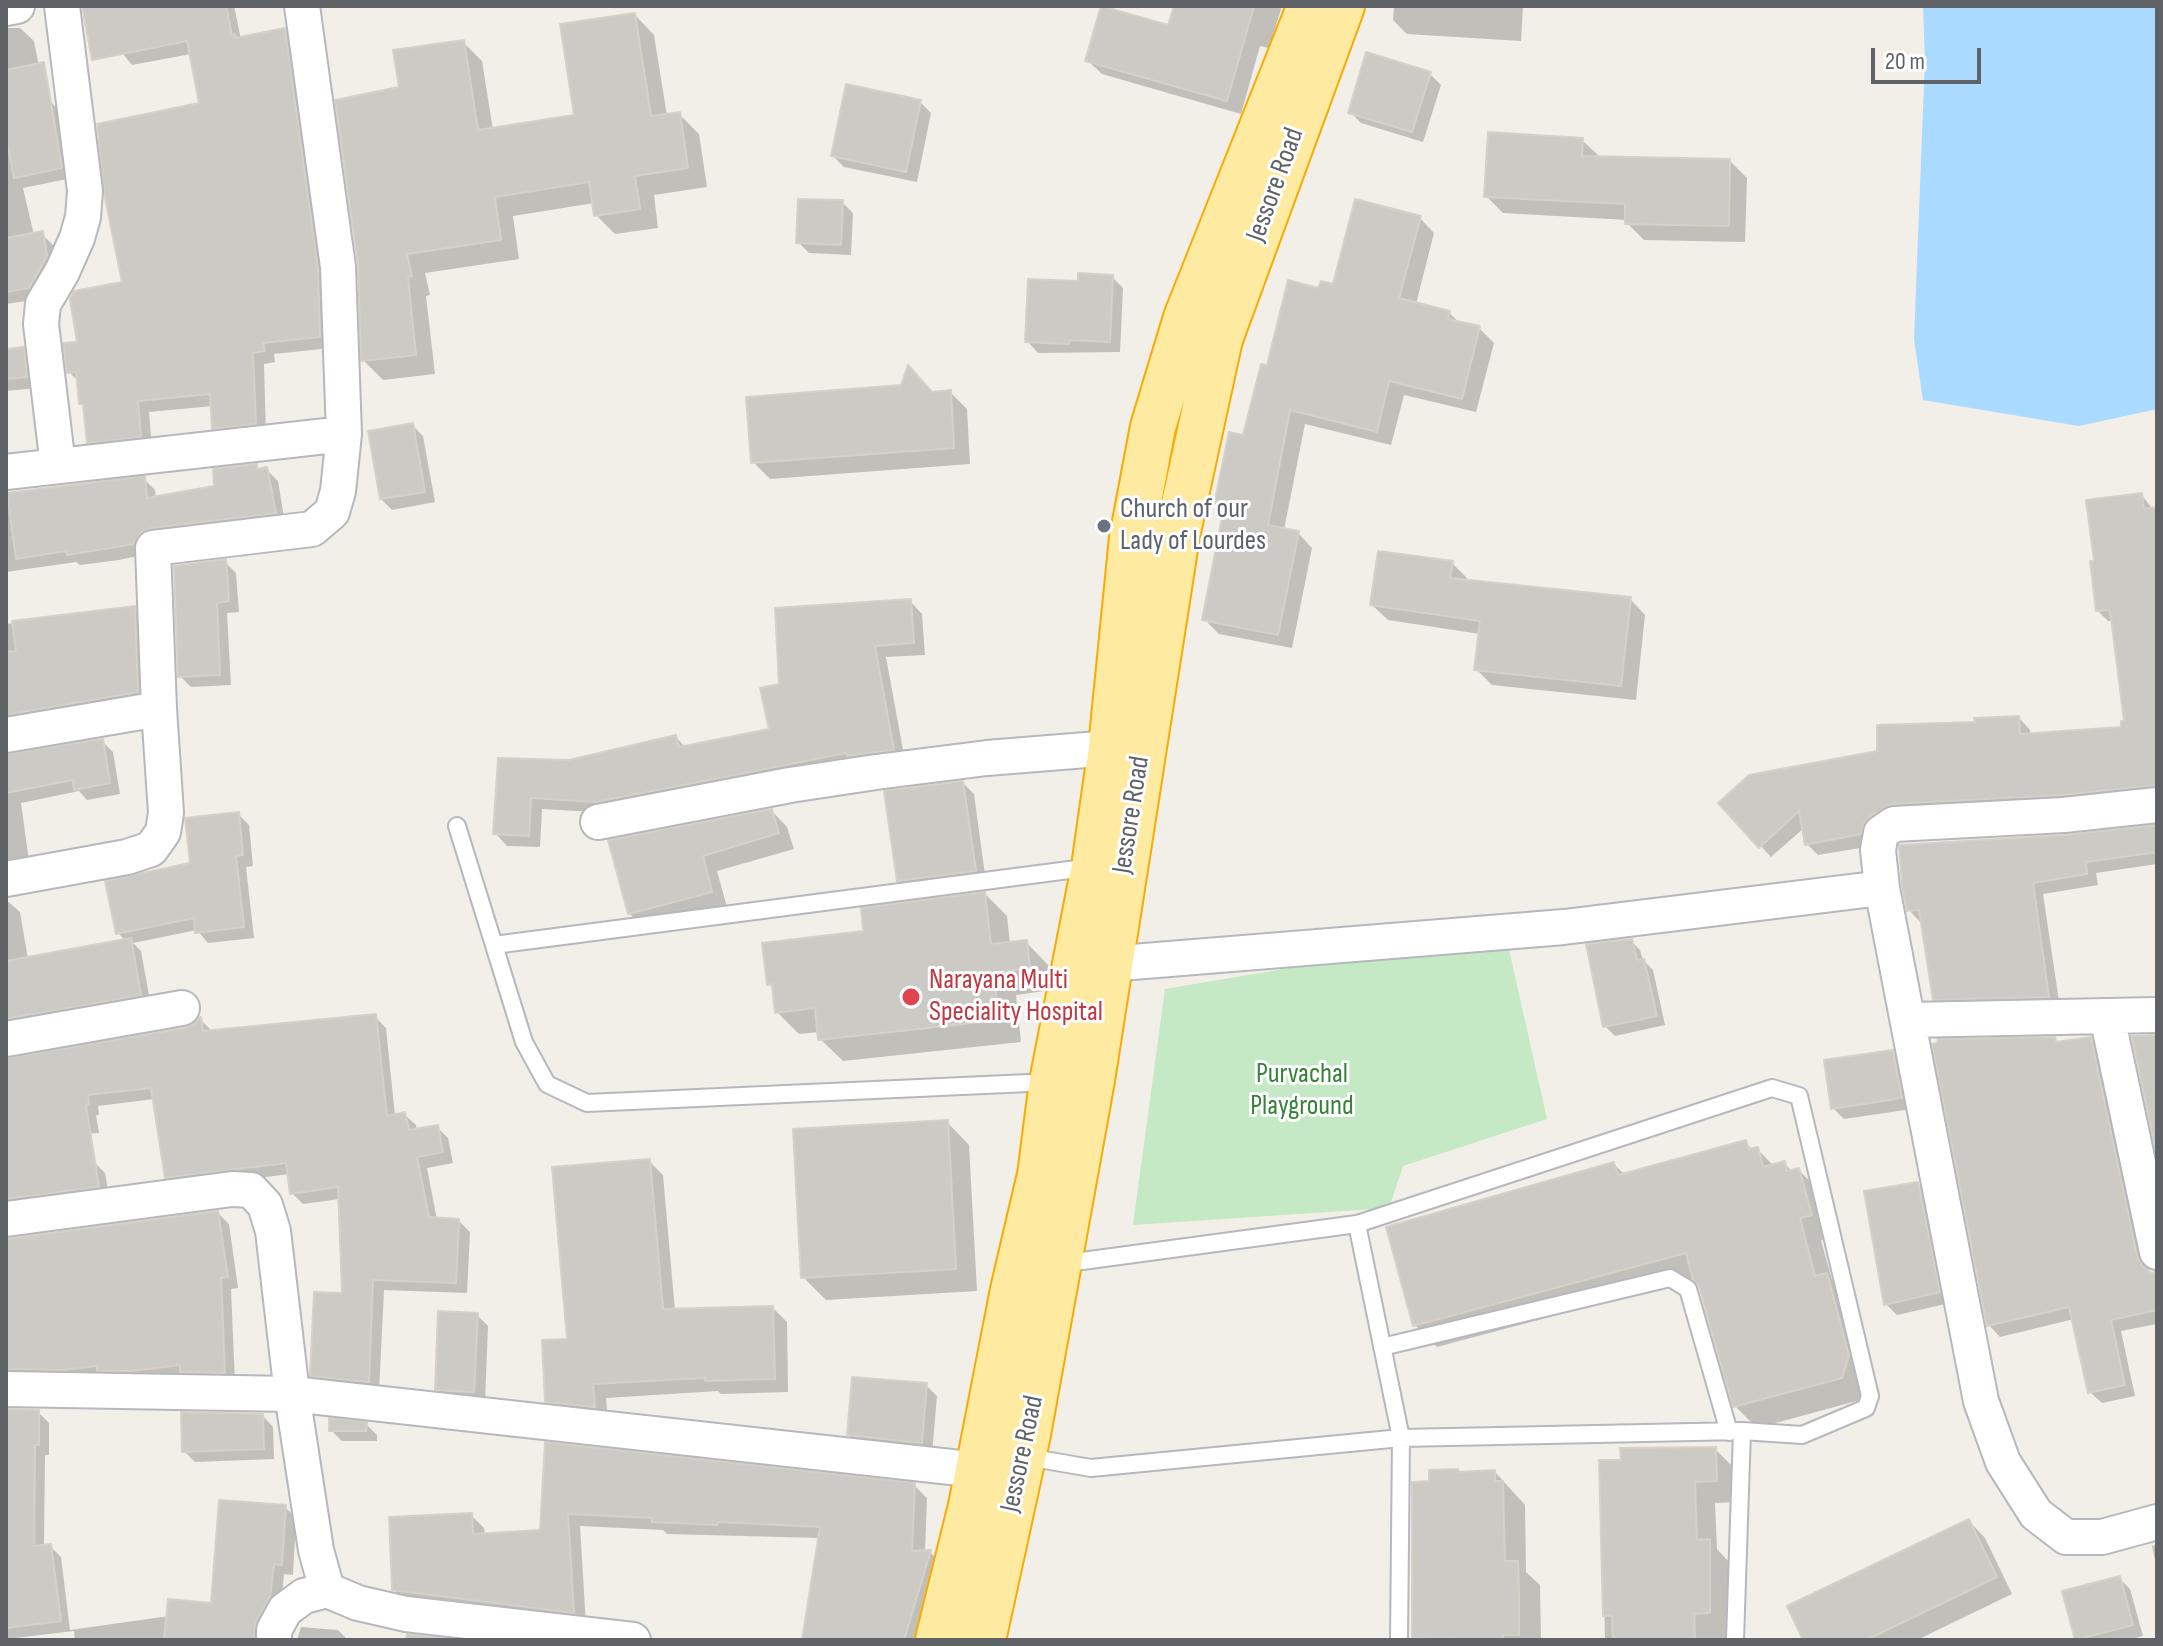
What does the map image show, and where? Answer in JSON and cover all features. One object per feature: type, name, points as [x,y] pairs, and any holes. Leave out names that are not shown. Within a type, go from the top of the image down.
[{"type":"highway","points":[[938,1640],[978,1470],[1013,1290],[1040,1175],[1072,1081],[1132,538],[1153,427],[1186,318],[1310,6]]},
{"type":"highway","name":"Jessore Road","points":[[983,1640],[1023,1456],[1058,1264],[1072,1081],[1108,964],[1177,536],[1220,339],[1342,6]]},
{"type":"street","points":[[6,8],[17,6]]},
{"type":"street","points":[[58,466],[41,324],[43,304],[77,238],[85,191],[62,6]]},
{"type":"street","points":[[6,879],[127,857],[151,849],[163,832],[166,813],[153,548],[312,529],[332,512],[338,491],[344,434],[338,267],[302,6]]},
{"type":"street","points":[[6,472],[344,434]]},
{"type":"street","points":[[6,735],[159,709]]},
{"type":"street","points":[[598,822],[790,785],[876,772],[987,758],[1111,748]]},
{"type":"street","points":[[2157,805],[2064,815],[1894,824],[1881,833],[1878,850],[1882,888],[1981,1401],[2003,1462],[2036,1514],[2066,1537],[2102,1537],[2157,1522]]},
{"type":"street","points":[[1108,964],[1564,927],[1882,888]]},
{"type":"street","points":[[6,1039],[182,1008]]},
{"type":"street","points":[[1908,1020],[2157,1015]]},
{"type":"street","points":[[2107,1016],[2157,1252]]},
{"type":"street","points":[[6,1219],[232,1189],[251,1190],[265,1205],[273,1231],[292,1394],[316,1550],[327,1590]]},
{"type":"street","points":[[6,1389],[292,1394],[978,1470]]},
{"type":"street","points":[[274,1640],[274,1630],[285,1610],[304,1596],[327,1590],[358,1603],[510,1633],[633,1640]]},
{"type":"lane","points":[[457,826],[524,1042],[547,1084],[587,1103],[1072,1081]]},
{"type":"lane","points":[[494,945],[1094,867]]},
{"type":"lane","points":[[1023,1456],[1091,1468],[1401,1438],[1735,1432],[1802,1435],[1866,1408],[1870,1396],[1799,1096],[1772,1088],[1357,1224],[1058,1264]]},
{"type":"lane","points":[[1357,1224],[1401,1438],[1399,1640]]},
{"type":"lane","points":[[1382,1347],[1670,1278],[1688,1289],[1735,1432],[1735,1640]]},
{"type":"green space","name":"Purvachal Playground","points":[[1508,945],[1547,1119],[1403,1166],[1389,1208],[1133,1225],[1165,989],[1349,958]]},
{"type":"water","points":[[1923,6],[2157,6],[2157,409],[2079,426],[1923,400],[1914,339],[1925,59]]},
{"type":"building","points":[[82,6],[226,6],[235,38],[285,28],[318,269],[320,337],[263,343],[265,351],[253,353],[256,424],[212,429],[210,394],[138,401],[141,437],[87,443],[76,372],[67,373],[63,343],[77,342],[70,299],[74,291],[122,282],[105,198],[97,124],[199,103],[187,41],[92,60]]},
{"type":"building","points":[[1101,6],[1168,25],[1174,6],[1254,6],[1227,101],[1085,61]]},
{"type":"building","points":[[635,13],[651,116],[680,112],[688,168],[635,176],[640,209],[594,216],[589,182],[495,197],[501,240],[407,254],[412,276],[408,277],[416,355],[361,361],[358,264],[335,100],[399,87],[393,50],[464,40],[478,130],[574,115],[560,24]]},
{"type":"building","points":[[1366,52],[1431,72],[1412,132],[1348,113]]},
{"type":"building","points":[[44,62],[62,168],[14,178],[6,137],[6,70]]},
{"type":"building","points":[[846,84],[921,100],[906,172],[831,156]]},
{"type":"building","points":[[1488,132],[1583,138],[1582,156],[1730,159],[1729,226],[1625,224],[1625,204],[1484,197]]},
{"type":"building","points":[[798,199],[843,200],[841,245],[796,243]]},
{"type":"building","points":[[1355,199],[1421,216],[1399,298],[1450,311],[1448,319],[1480,326],[1462,399],[1389,381],[1377,432],[1290,410],[1268,525],[1299,531],[1278,635],[1202,620],[1224,507],[1214,505],[1229,432],[1243,435],[1261,364],[1267,365],[1288,280],[1318,288],[1321,281],[1333,284]]},
{"type":"building","points":[[43,231],[47,256],[29,288],[6,292],[6,238]]},
{"type":"building","points":[[1078,273],[1113,275],[1110,342],[1025,342],[1028,279],[1078,281]]},
{"type":"building","points":[[24,347],[27,377],[6,379],[6,349]]},
{"type":"building","points":[[908,365],[932,392],[951,390],[954,448],[751,463],[746,397],[901,385]]},
{"type":"building","points":[[413,423],[425,492],[380,499],[368,431]]},
{"type":"building","points":[[257,464],[257,469],[267,467],[276,513],[151,528],[141,532],[134,544],[67,555],[66,551],[16,559],[7,493],[145,476],[147,498],[214,486],[213,469]]},
{"type":"building","points":[[2142,493],[2144,509],[2157,507],[2157,785],[2062,795],[1893,804],[1869,817],[1861,834],[1805,845],[1799,811],[1759,848],[1718,803],[1749,775],[1877,751],[1877,725],[1975,722],[1974,718],[2019,716],[2020,734],[2121,727],[2121,721],[2124,721],[2110,610],[2096,611],[2090,561],[2094,561],[2086,500]]},
{"type":"building","points":[[1378,551],[1453,561],[1450,578],[1631,597],[1621,686],[1474,670],[1480,621],[1370,605]]},
{"type":"building","points":[[226,559],[229,601],[217,603],[220,675],[178,677],[174,566]]},
{"type":"building","points":[[911,599],[914,643],[875,646],[894,750],[847,756],[846,753],[597,802],[531,798],[529,836],[493,834],[498,758],[569,760],[676,735],[679,747],[769,729],[760,688],[779,684],[775,608]]},
{"type":"building","points":[[135,606],[138,692],[6,715],[6,652],[16,651],[12,621]]},
{"type":"building","points":[[103,739],[110,783],[74,790],[73,780],[6,793],[6,754]]},
{"type":"building","points":[[963,781],[976,871],[897,881],[884,791]]},
{"type":"building","points":[[772,809],[779,833],[703,856],[712,892],[628,914],[608,840]]},
{"type":"building","points":[[239,812],[243,855],[236,856],[244,927],[195,933],[194,918],[116,934],[105,881],[190,863],[185,818]]},
{"type":"building","points":[[2157,825],[2157,852],[2086,862],[2087,874],[2033,883],[2049,997],[1933,1000],[1919,910],[1907,911],[1899,845],[2065,835]]},
{"type":"building","points":[[985,892],[991,944],[1027,940],[1030,968],[994,973],[999,1020],[818,1040],[815,1008],[775,1013],[772,984],[767,985],[762,943],[863,931],[861,908]]},
{"type":"building","points":[[131,938],[141,995],[6,1019],[6,961]]},
{"type":"building","points":[[1632,939],[1637,960],[1644,959],[1657,1016],[1603,1027],[1586,944]]},
{"type":"building","points":[[376,1014],[387,1116],[405,1112],[409,1130],[438,1125],[443,1152],[417,1157],[429,1217],[459,1219],[456,1283],[373,1280],[369,1382],[310,1376],[314,1292],[342,1293],[338,1187],[290,1194],[286,1163],[165,1178],[151,1088],[88,1095],[89,1104],[86,1105],[99,1187],[6,1199],[6,1058],[185,1028],[201,1017],[203,1031]]},
{"type":"building","points":[[2157,1035],[2157,1148],[2155,1148],[2132,1036]]},
{"type":"building","points":[[2055,1037],[2056,1042],[2091,1037],[2137,1256],[2151,1273],[2157,1272],[2157,1310],[2111,1320],[2125,1385],[2088,1393],[2069,1307],[1987,1326],[1932,1044],[1937,1043],[1938,1039]]},
{"type":"building","points":[[1893,1050],[1902,1098],[1831,1109],[1824,1060]]},
{"type":"building","points":[[948,1120],[956,1269],[801,1278],[793,1129]]},
{"type":"building","points":[[1746,1140],[1749,1149],[1758,1147],[1763,1167],[1785,1161],[1787,1171],[1799,1168],[1812,1215],[1800,1218],[1815,1276],[1827,1273],[1849,1355],[1842,1378],[1733,1407],[1699,1286],[1693,1279],[1686,1253],[1413,1326],[1386,1227],[1614,1162],[1618,1175]]},
{"type":"building","points":[[650,1159],[663,1309],[773,1306],[775,1379],[705,1381],[705,1378],[593,1384],[595,1407],[545,1402],[542,1340],[567,1339],[552,1167]]},
{"type":"building","points":[[1918,1182],[1940,1292],[1884,1305],[1864,1191]]},
{"type":"building","points":[[218,1211],[228,1277],[221,1278],[225,1373],[180,1372],[180,1365],[131,1371],[97,1371],[97,1366],[63,1370],[6,1369],[6,1239]]},
{"type":"building","points":[[438,1311],[478,1313],[474,1392],[435,1390]]},
{"type":"building","points":[[852,1377],[927,1383],[922,1443],[847,1435]]},
{"type":"building","points":[[6,1409],[39,1410],[39,1445],[35,1445],[34,1546],[51,1544],[61,1621],[6,1628]]},
{"type":"building","points":[[181,1412],[263,1414],[264,1449],[182,1452]]},
{"type":"building","points":[[329,1418],[367,1422],[366,1431],[329,1431]]},
{"type":"building","points":[[545,1442],[915,1483],[912,1551],[931,1550],[904,1640],[802,1640],[820,1527],[652,1522],[652,1518],[568,1514],[574,1613],[392,1590],[389,1517],[472,1513],[473,1534],[540,1530]]},
{"type":"building","points":[[1716,1447],[1717,1481],[1695,1482],[1697,1540],[1710,1539],[1710,1613],[1694,1614],[1695,1640],[1613,1640],[1612,1616],[1603,1616],[1599,1460],[1621,1460],[1620,1448]]},
{"type":"building","points":[[1458,1469],[1459,1472],[1495,1470],[1495,1481],[1503,1481],[1505,1561],[1518,1561],[1519,1635],[1503,1635],[1503,1640],[1412,1638],[1412,1482],[1429,1481],[1429,1470]]},
{"type":"building","points":[[219,1500],[286,1505],[282,1565],[274,1564],[270,1597],[256,1621],[254,1640],[164,1640],[168,1599],[211,1603]]},
{"type":"building","points":[[1969,1519],[1997,1577],[1866,1640],[1803,1640],[1787,1606]]},
{"type":"building","points":[[2120,1576],[2133,1625],[2075,1640],[2062,1591]]},
{"type":"building","points":[[407,1634],[457,1640],[406,1640]]},
{"type":"place","name":"Church of our Lady of Lourdes","points":[[1104,526]]},
{"type":"place","name":"Narayana Multi Speciality Hospital","points":[[911,997]]}]
